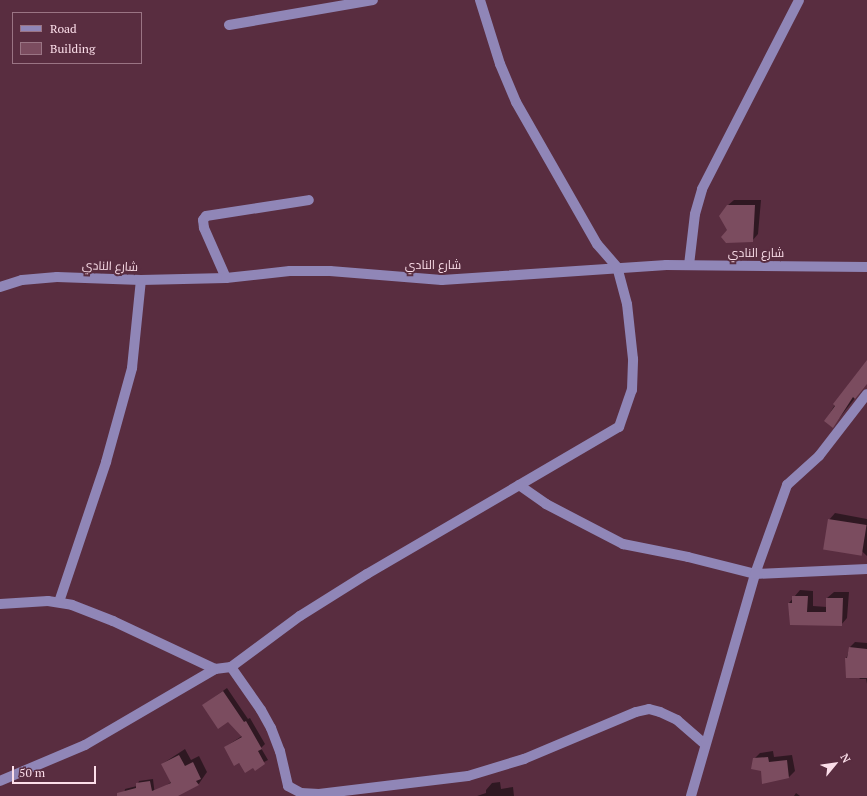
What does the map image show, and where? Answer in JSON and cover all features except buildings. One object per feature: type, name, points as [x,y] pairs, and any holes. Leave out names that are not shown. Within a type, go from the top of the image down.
[{"type":"street","points":[[229,25],[373,0]]},
{"type":"street","points":[[0,781],[97,739],[215,669],[231,667],[323,601],[619,427],[632,390],[633,359],[627,304],[617,267],[597,244],[516,102],[500,64],[480,0]]},
{"type":"street","points":[[689,265],[694,214],[702,189],[799,0]]},
{"type":"street","points":[[226,278],[204,228],[203,220],[206,216],[308,200]]},
{"type":"street","name":"شارع النادي","points":[[0,287],[22,280],[57,277],[141,280],[226,278],[290,271],[330,271],[442,280],[617,267],[689,265],[867,267]]},
{"type":"street","points":[[59,602],[106,462],[132,368],[141,280]]},
{"type":"street","points":[[691,796],[755,574],[786,485],[819,456],[867,394]]},
{"type":"street","points":[[519,485],[546,504],[623,544],[688,557],[755,574],[867,569]]},
{"type":"street","points":[[0,604],[59,602],[113,621],[215,669]]},
{"type":"street","points":[[231,667],[261,710],[271,728],[280,751],[288,786],[301,793],[319,794],[468,776],[518,761],[632,713],[649,709],[660,712],[677,720],[705,744]]}]
